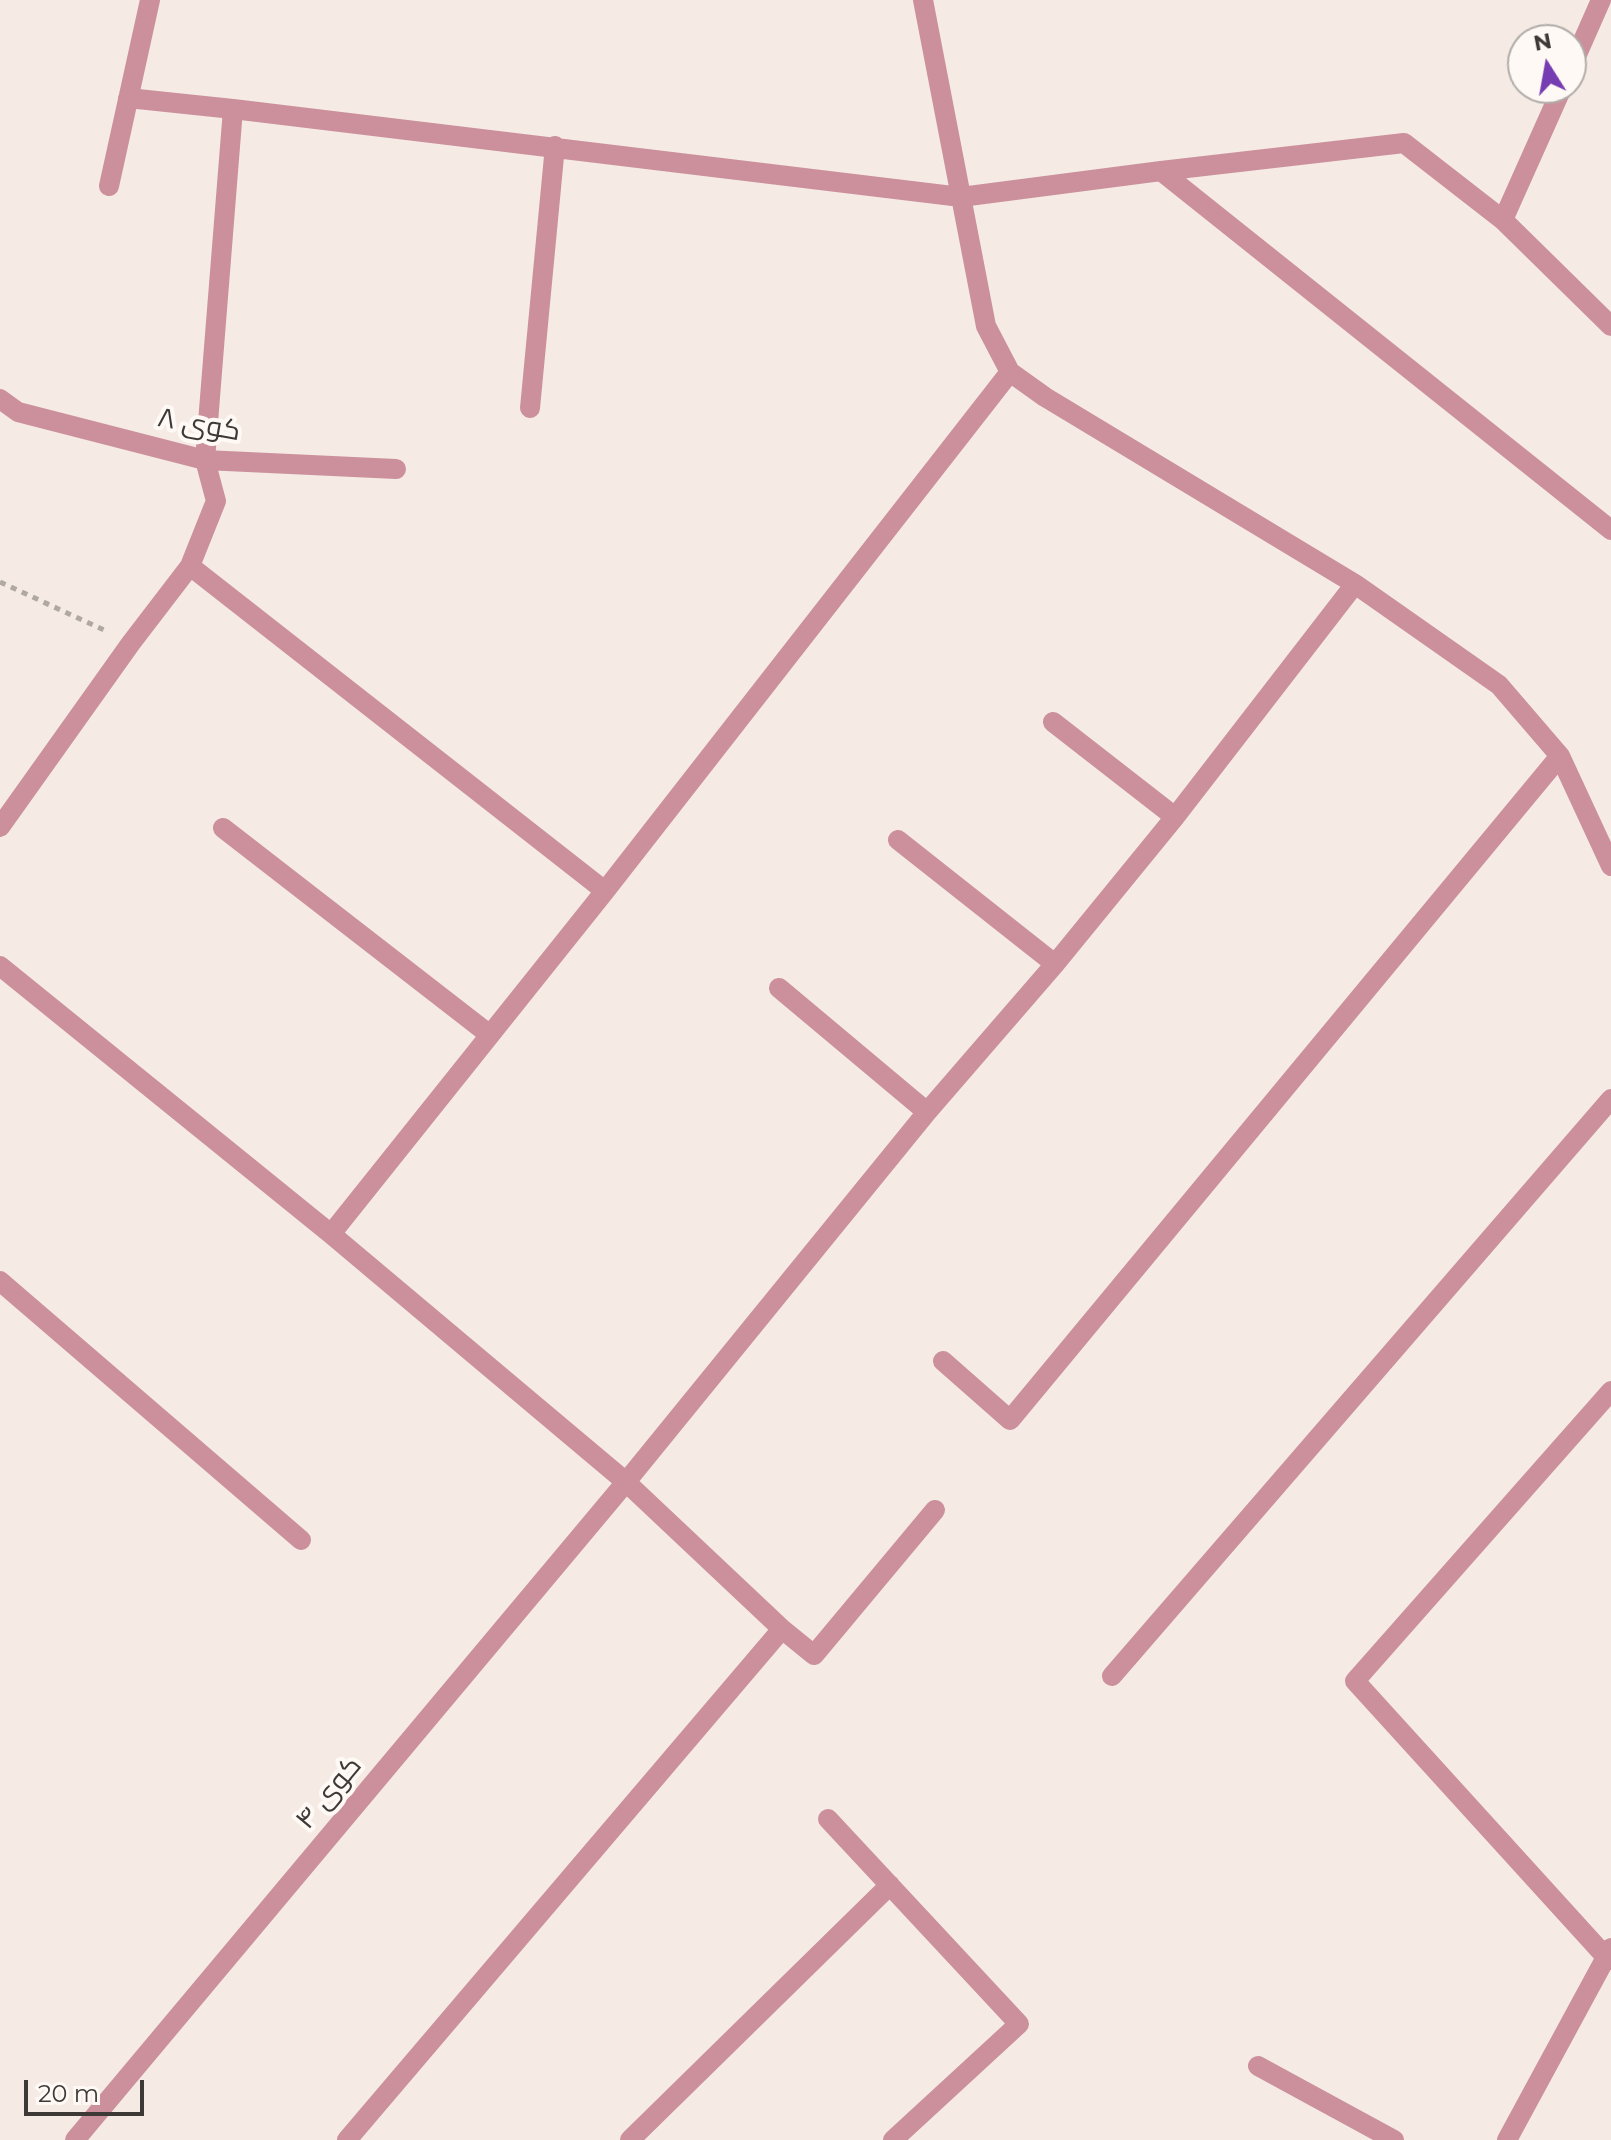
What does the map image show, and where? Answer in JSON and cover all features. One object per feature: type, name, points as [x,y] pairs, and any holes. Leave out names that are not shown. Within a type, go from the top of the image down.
[{"type":"street","points":[[109,186],[150,0]]},
{"type":"street","points":[[921,0],[986,326],[1010,372],[1045,397],[1355,584],[1499,685],[1560,756],[1605,831],[1611,866]]},
{"type":"street","points":[[1587,32],[1601,0]]},
{"type":"street","points":[[128,98],[555,146],[961,197],[1404,143],[1503,220],[1611,326]]},
{"type":"street","points":[[1503,220],[1555,104]]},
{"type":"street","points":[[0,827],[190,566],[216,501],[205,460],[233,109]]},
{"type":"street","points":[[530,408],[555,146]]},
{"type":"street","points":[[1161,171],[1611,530]]},
{"type":"street","points":[[331,1234],[605,891],[1010,372]]},
{"type":"street","name":"کوی ۸","points":[[0,399],[18,412],[205,460],[396,469]]},
{"type":"street","points":[[190,566],[605,891]]},
{"type":"street","name":"کوی ۴","points":[[75,2140],[626,1482],[927,1112],[1055,964],[1175,817],[1355,584]]},
{"type":"street","points":[[1053,722],[1175,817]]},
{"type":"street","points":[[943,1361],[1010,1420],[1560,756]]},
{"type":"street","points":[[223,828],[490,1035]]},
{"type":"street","points":[[898,840],[1055,964]]},
{"type":"street","points":[[0,966],[331,1234],[626,1482],[782,1629],[814,1655],[935,1510]]},
{"type":"street","points":[[779,988],[927,1112]]},
{"type":"street","points":[[1112,1676],[1611,1099]]},
{"type":"street","points":[[0,1281],[301,1540]]},
{"type":"street","points":[[1507,2140],[1609,1955],[1355,1681],[1611,1391]]},
{"type":"street","points":[[347,2140],[782,1629]]},
{"type":"street","points":[[828,1819],[1019,2024],[893,2140]]},
{"type":"street","points":[[630,2140],[890,1885]]},
{"type":"street","points":[[1258,2066],[1394,2140]]},
{"type":"path","points":[[0,582],[131,643]]}]
